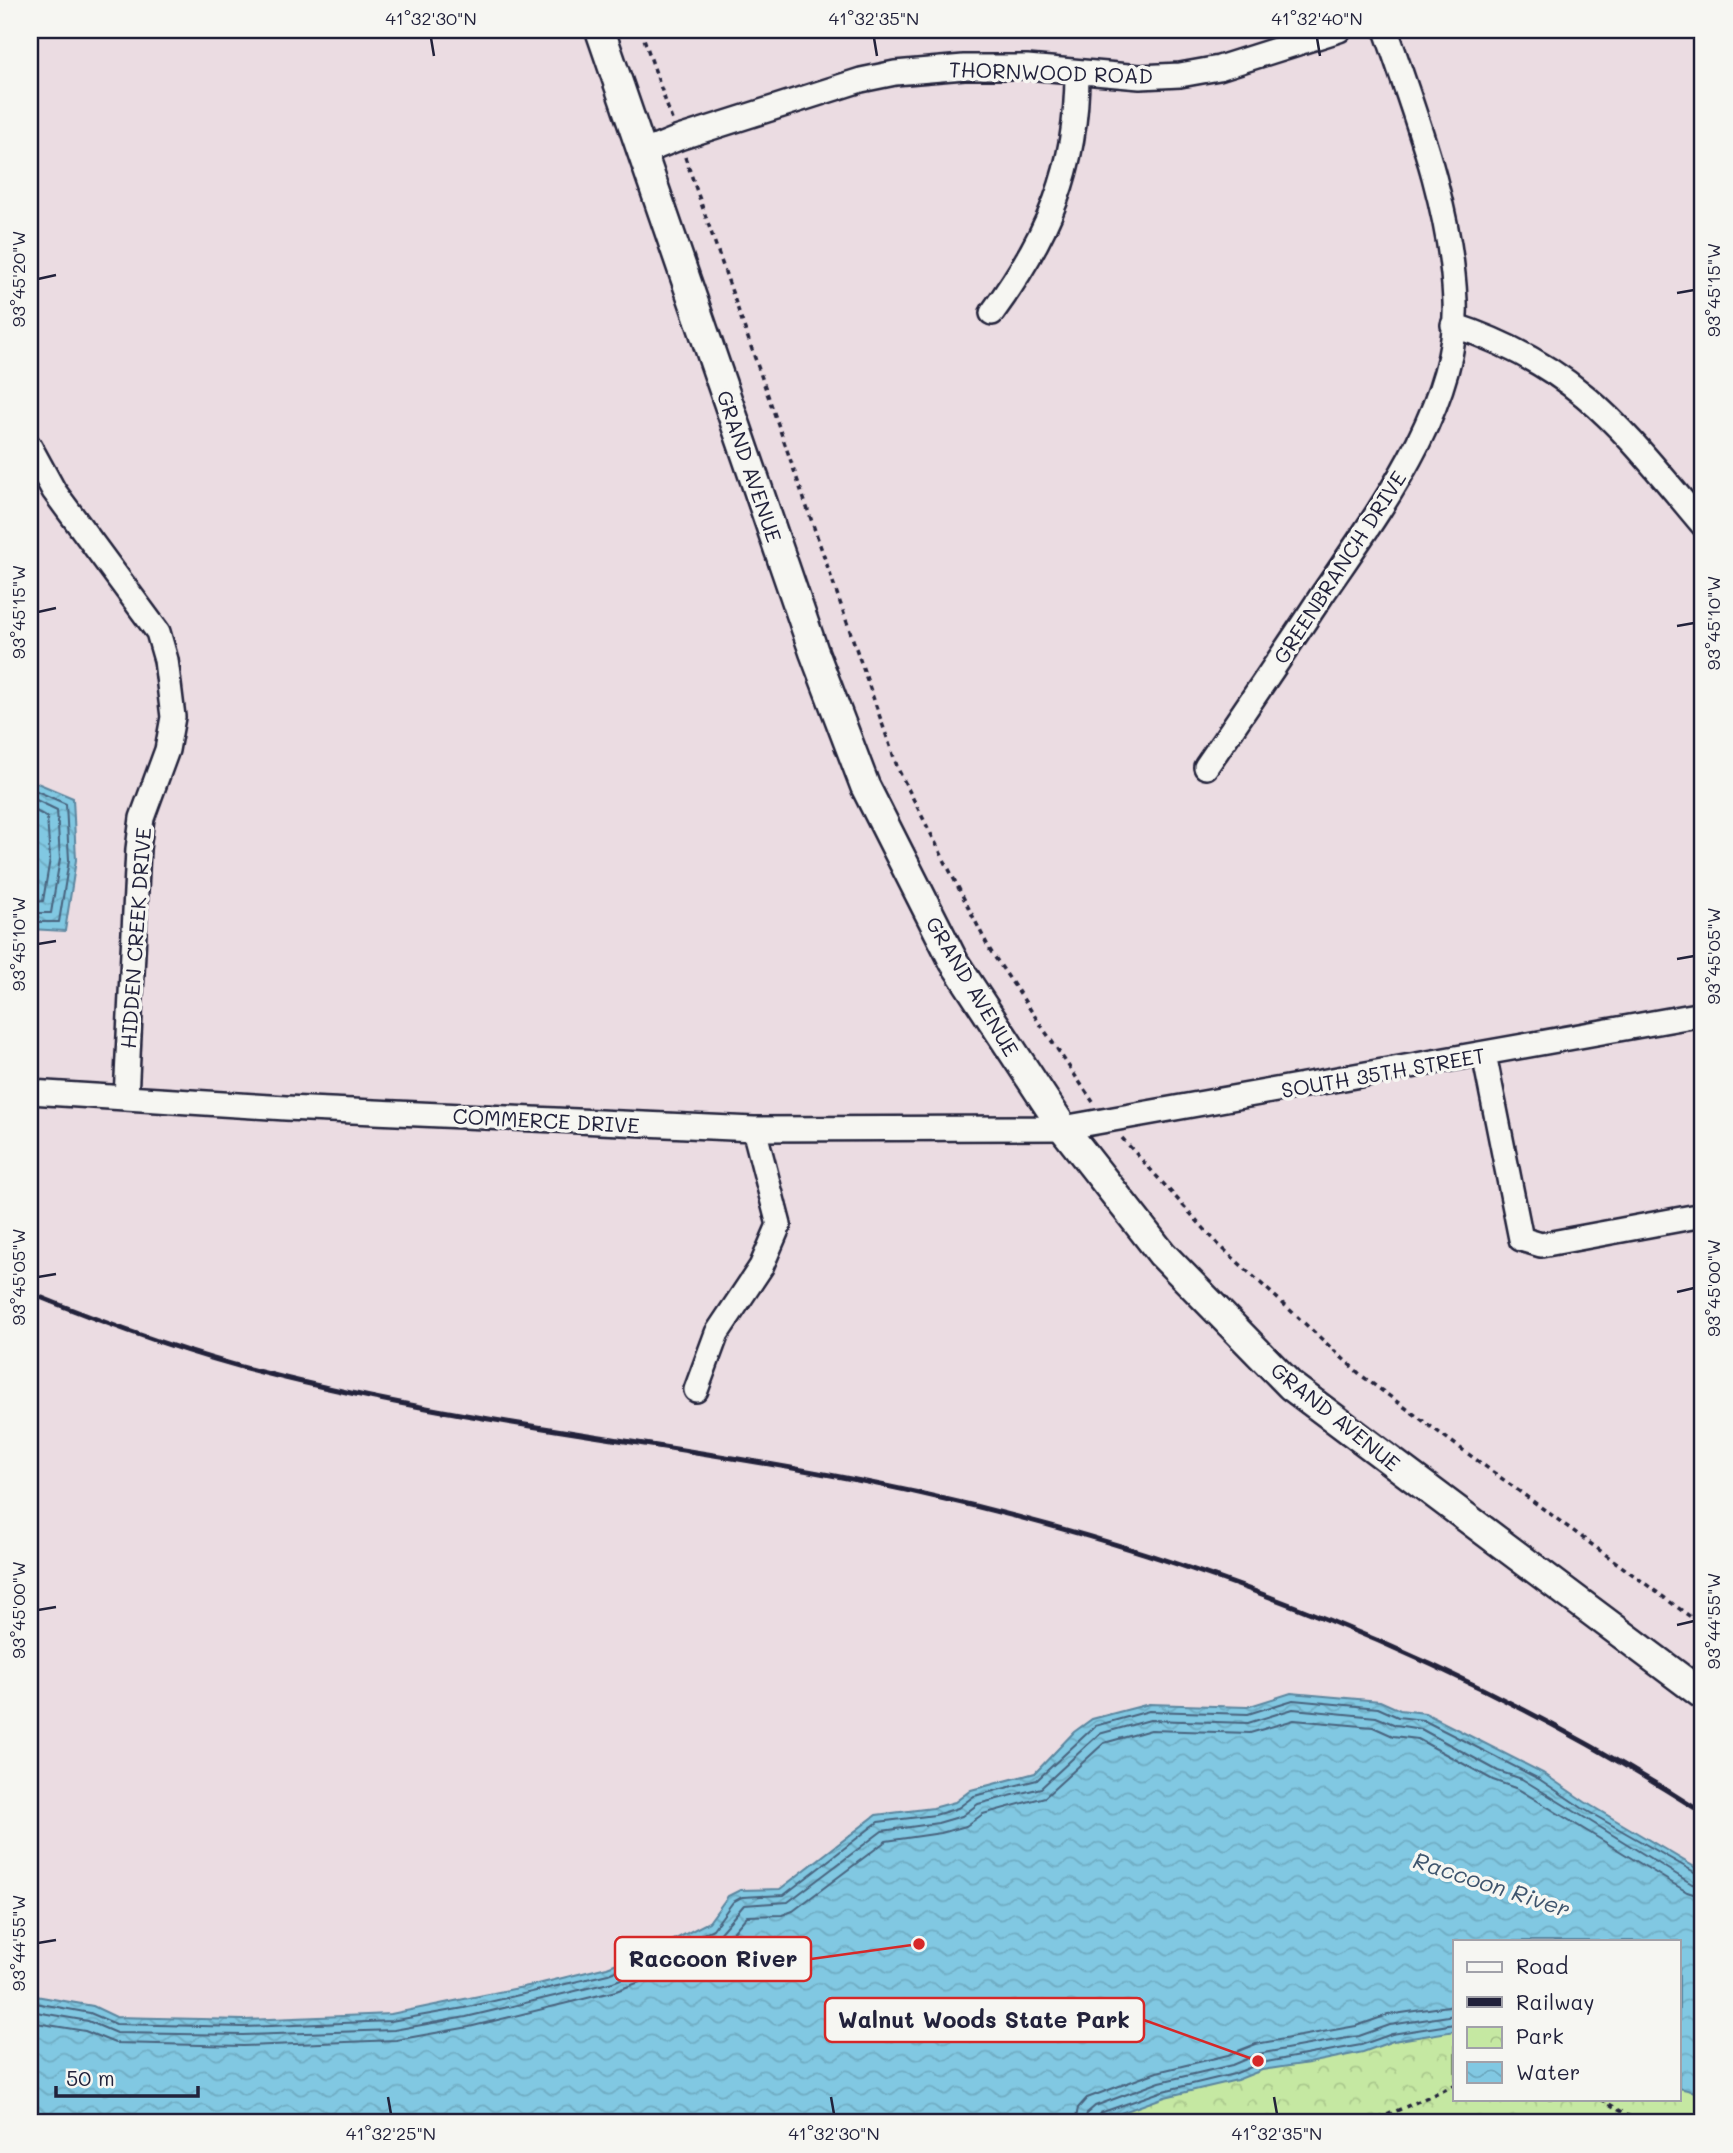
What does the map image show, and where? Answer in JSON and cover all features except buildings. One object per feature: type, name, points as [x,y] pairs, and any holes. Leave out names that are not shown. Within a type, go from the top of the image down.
[{"type":"main road","name":"GRAND AVENUE","points":[[600,30],[814,652],[865,786],[954,962],[1063,1128],[1161,1254],[1291,1386],[1703,1695]]},
{"type":"street","name":"THORNWOOD ROAD","points":[[642,153],[679,138],[861,80],[895,73],[964,67],[1027,67],[1140,77],[1193,72],[1257,57],[1339,30]]},
{"type":"street","name":"GREENBRANCH DRIVE","points":[[1206,766],[1400,479],[1434,404],[1451,348],[1455,303],[1450,249],[1423,138],[1386,30]]},
{"type":"street","points":[[992,313],[1021,273],[1053,211],[1073,143],[1077,73]]},
{"type":"street","points":[[1453,325],[1522,352],[1583,392],[1617,423],[1703,524]]},
{"type":"street","name":"HIDDEN CREEK DRIVE","points":[[30,447],[54,491],[158,632],[172,684],[173,717],[167,750],[142,818],[138,849],[126,1098]]},
{"type":"street","name":"SOUTH 35TH STREET","points":[[1063,1128],[1703,1014]]},
{"type":"street","points":[[1484,1054],[1521,1239],[1541,1245],[1703,1215]]},
{"type":"street","name":"COMMERCE DRIVE","points":[[30,1092],[754,1129],[1063,1128]]},
{"type":"street","points":[[696,1390],[717,1333],[761,1267],[779,1225],[754,1129]]},
{"type":"path","points":[[641,30],[898,769],[990,950],[1094,1104]]},
{"type":"path","points":[[1140,1160],[1218,1244],[1362,1376],[1703,1626]]},
{"type":"path","points":[[1369,2123],[1453,2086]]},
{"type":"path","points":[[1603,2100],[1640,2123]]},
{"type":"green space","points":[[1453,1942],[1453,2100],[1680,2100],[1680,2005],[1703,2024],[1703,2123],[911,2123]]},
{"type":"water","points":[[30,780],[73,798],[76,860],[65,931],[30,929]]},
{"type":"water","points":[[1291,1693],[1380,1701],[1400,1710],[1425,1713],[1543,1773],[1585,1802],[1703,1872],[1703,2094],[1680,2088],[1680,1940],[1453,1940],[1453,2031],[1393,2041],[1363,2052],[1309,2063],[1262,2070],[1237,2080],[1165,2097],[1093,2123],[30,2123],[30,1995],[93,2006],[116,2017],[243,2020],[391,2014],[538,1984],[607,1967],[668,1943],[709,1922],[728,1896],[740,1890],[780,1889],[876,1815],[933,1808],[955,1802],[971,1790],[1035,1773],[1074,1732],[1092,1719],[1149,1704],[1247,1707]]},
{"type":"railway","points":[[30,1293],[175,1347],[265,1373],[346,1392],[427,1408],[837,1476],[1022,1518],[1124,1547],[1325,1618],[1423,1661],[1518,1707],[1612,1758],[1703,1813]]},
{"type":"place","name":"Raccoon River","points":[[919,1944]]},
{"type":"place","name":"Walnut Woods State Park","points":[[1258,2061]]}]
